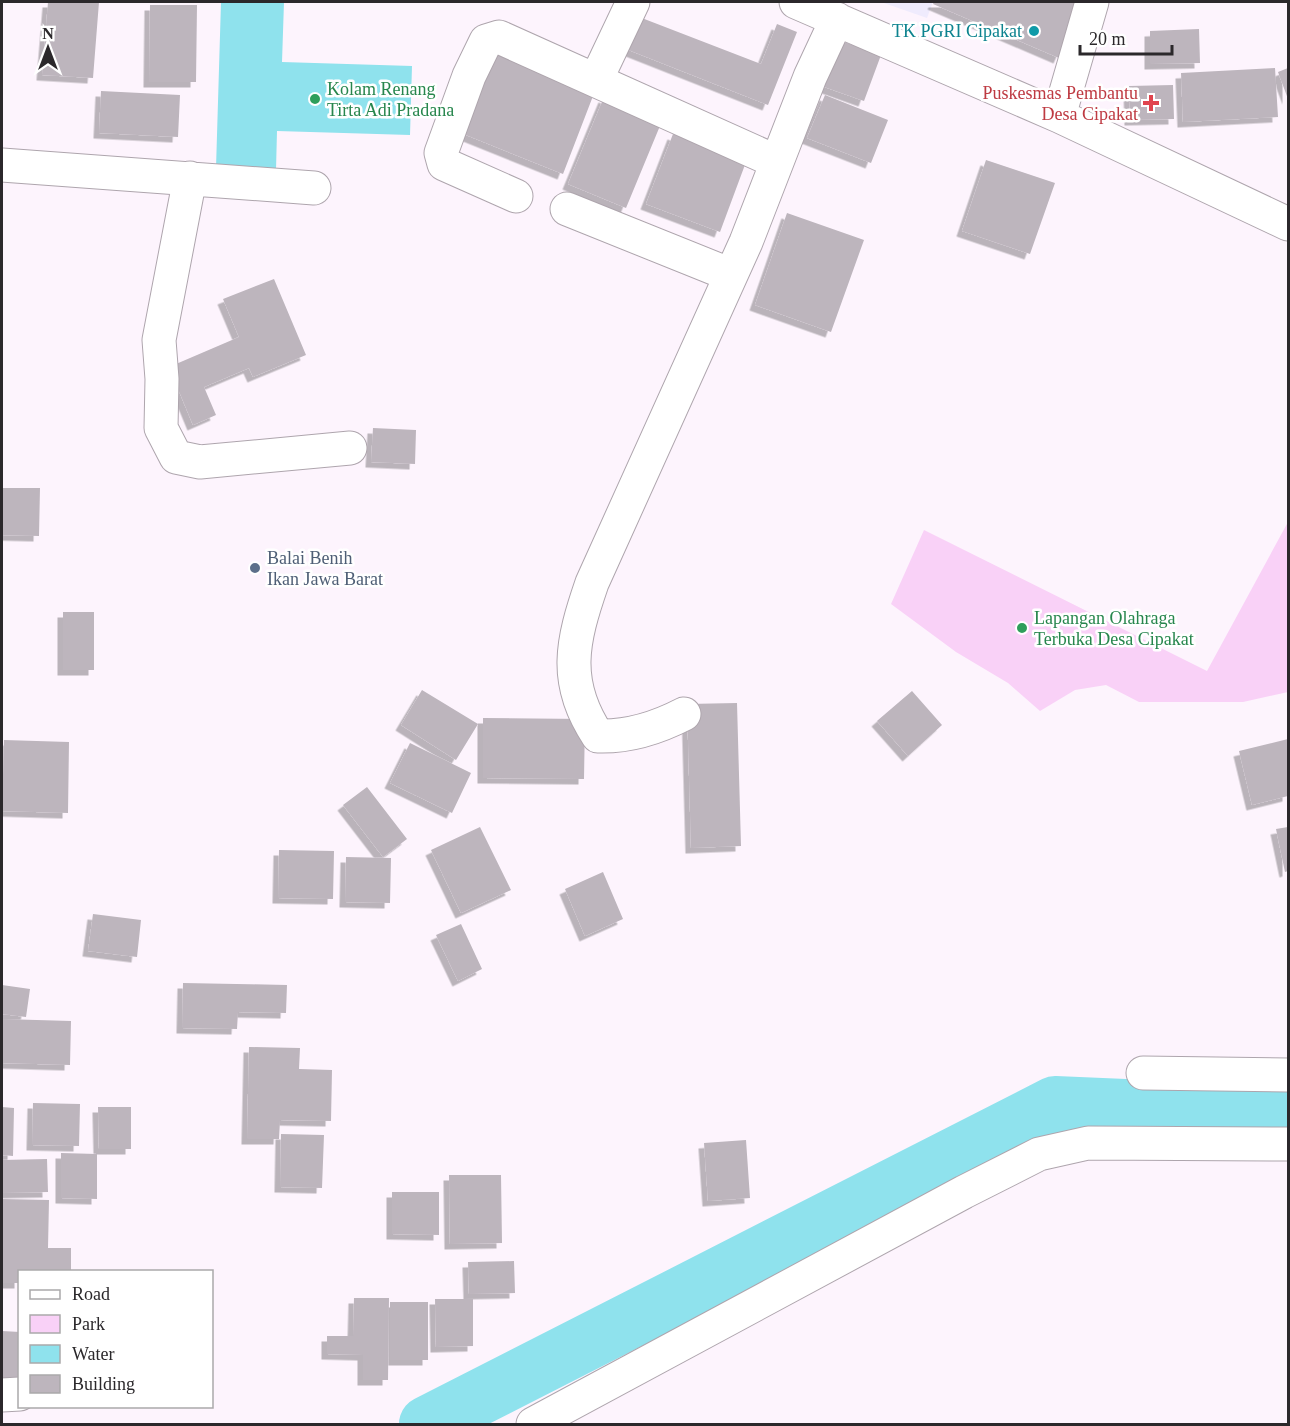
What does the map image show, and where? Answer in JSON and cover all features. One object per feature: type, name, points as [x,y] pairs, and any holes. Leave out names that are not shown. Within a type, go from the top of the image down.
[{"type":"street","points":[[596,80],[633,2]]},
{"type":"street","points":[[796,2],[1059,116],[1288,224]]},
{"type":"street","points":[[1059,116],[1092,2]]},
{"type":"street","points":[[684,714],[667,723],[621,737],[598,736],[584,715],[574,677],[576,630],[592,583],[731,274],[837,19]]},
{"type":"street","points":[[516,196],[444,164],[441,153],[469,76],[486,41],[498,37],[777,162]]},
{"type":"street","points":[[2,165],[314,188]]},
{"type":"street","points":[[190,178],[159,340],[162,379],[161,428],[176,457],[200,462],[350,447]]},
{"type":"street","points":[[567,209],[731,274]]},
{"type":"street","points":[[1143,1073],[1288,1075]]},
{"type":"street","points":[[533,1425],[964,1192],[1039,1154],[1088,1143],[1288,1144]]},
{"type":"street","points":[[2,1395],[18,1394]]},
{"type":"shaded area","points":[[881,2],[933,2],[927,18]]},
{"type":"green space","name":"Lapangan Olahraga Terbuka Desa Cipakat","points":[[1288,522],[1288,692],[1243,702],[1139,702],[1106,685],[1075,690],[1040,711],[1008,683],[956,652],[891,604],[924,530],[1207,671]]},
{"type":"water","name":"Kolam Renang Tirta Adi Pradana","points":[[221,2],[284,2],[282,62],[412,66],[410,135],[277,131],[276,170],[216,168]]},
{"type":"building","points":[[48,2],[99,2],[93,78],[42,75]]},
{"type":"building","name":"TK PGRI Cipakat","points":[[934,2],[1084,2],[1059,58],[933,4]]},
{"type":"building","points":[[150,5],[197,5],[196,82],[149,82]]},
{"type":"building","points":[[634,15],[761,64],[777,24],[797,32],[768,105],[621,47]]},
{"type":"building","points":[[1199,29],[1200,63],[1150,64],[1150,31]]},
{"type":"building","points":[[833,38],[881,55],[864,101],[816,84]]},
{"type":"building","points":[[491,41],[598,83],[563,174],[456,131]]},
{"type":"building","points":[[1275,68],[1278,117],[1183,122],[1181,73]]},
{"type":"building","points":[[1288,68],[1288,99],[1278,72]]},
{"type":"building","name":"Puskesmas Pembantu Desa Cipakat","points":[[1173,85],[1174,119],[1130,120],[1129,86]]},
{"type":"building","points":[[101,91],[180,95],[178,137],[99,133]]},
{"type":"building","points":[[825,95],[888,120],[871,163],[807,138]]},
{"type":"building","points":[[604,97],[662,121],[626,208],[568,184]]},
{"type":"building","points":[[673,134],[746,162],[720,232],[646,204]]},
{"type":"building","points":[[986,160],[1055,183],[1030,254],[962,231]]},
{"type":"building","points":[[787,213],[864,240],[831,332],[755,305]]},
{"type":"building","points":[[274,279],[306,355],[253,377],[249,368],[204,387],[216,415],[193,425],[169,367],[239,337],[223,299]]},
{"type":"building","points":[[373,428],[416,430],[415,464],[371,462]]},
{"type":"building","points":[[2,488],[40,488],[39,536],[2,535]]},
{"type":"building","points":[[63,612],[94,612],[94,670],[63,670]]},
{"type":"building","points":[[422,690],[478,724],[456,760],[401,725]]},
{"type":"building","points":[[912,691],[942,725],[908,756],[877,721]]},
{"type":"building","points":[[737,703],[741,846],[691,848],[687,704]]},
{"type":"building","points":[[483,718],[585,719],[584,779],[483,778]]},
{"type":"building","points":[[1288,739],[1288,796],[1252,805],[1239,751]]},
{"type":"building","points":[[4,740],[69,742],[68,813],[2,811]]},
{"type":"building","points":[[410,743],[471,773],[452,813],[390,783]]},
{"type":"building","points":[[367,787],[407,839],[383,857],[343,805]]},
{"type":"building","points":[[480,827],[511,890],[461,913],[431,850]]},
{"type":"building","points":[[1288,827],[1288,871],[1285,872],[1276,829]]},
{"type":"building","points":[[279,850],[334,851],[333,899],[278,898]]},
{"type":"building","points":[[346,857],[391,858],[390,903],[345,902]]},
{"type":"building","points":[[603,872],[623,919],[585,936],[565,889]]},
{"type":"building","points":[[93,914],[141,920],[137,957],[88,951]]},
{"type":"building","points":[[461,924],[482,969],[458,981],[436,935]]},
{"type":"building","points":[[183,983],[287,985],[286,1013],[238,1012],[237,1029],[182,1028]]},
{"type":"building","points":[[2,985],[30,989],[26,1017],[2,1014]]},
{"type":"building","points":[[2,1019],[71,1021],[70,1065],[2,1063]]},
{"type":"building","points":[[249,1047],[300,1048],[299,1069],[332,1070],[331,1121],[280,1120],[279,1139],[247,1139]]},
{"type":"building","points":[[33,1103],[80,1104],[79,1146],[32,1145]]},
{"type":"building","points":[[2,1107],[14,1108],[13,1156],[2,1155]]},
{"type":"building","points":[[98,1107],[131,1107],[131,1149],[99,1149]]},
{"type":"building","points":[[281,1134],[324,1135],[322,1188],[280,1187]]},
{"type":"building","points":[[746,1140],[750,1198],[708,1201],[704,1143]]},
{"type":"building","points":[[61,1153],[97,1154],[97,1199],[61,1198]]},
{"type":"building","points":[[47,1159],[48,1192],[2,1193],[2,1160]]},
{"type":"building","points":[[449,1175],[501,1175],[502,1243],[450,1244]]},
{"type":"building","points":[[392,1192],[439,1192],[439,1235],[392,1234]]},
{"type":"building","points":[[2,1199],[49,1200],[48,1248],[71,1248],[71,1270],[18,1270],[18,1283],[2,1283]]},
{"type":"building","points":[[514,1261],[515,1293],[469,1294],[468,1262]]},
{"type":"building","points":[[354,1298],[389,1298],[388,1380],[363,1380],[363,1355],[327,1354],[327,1336],[353,1336]]},
{"type":"building","points":[[435,1299],[473,1299],[473,1346],[436,1347]]},
{"type":"building","points":[[390,1302],[428,1302],[428,1360],[390,1360]]},
{"type":"building","points":[[2,1331],[18,1332],[18,1388],[2,1387]]},
{"type":"waterway","points":[[427,1424],[1055,1104],[1288,1114]]},
{"type":"place","name":"TK PGRI Cipakat","points":[[1034,31]]},
{"type":"place","name":"Kolam Renang Tirta Adi Pradana","points":[[315,99]]},
{"type":"place","name":"Puskesmas Pembantu Desa Cipakat","points":[[1151,103]]},
{"type":"place","name":"Balai Benih Ikan Jawa Barat","points":[[255,568]]},
{"type":"place","name":"Lapangan Olahraga Terbuka Desa Cipakat","points":[[1022,628]]}]
